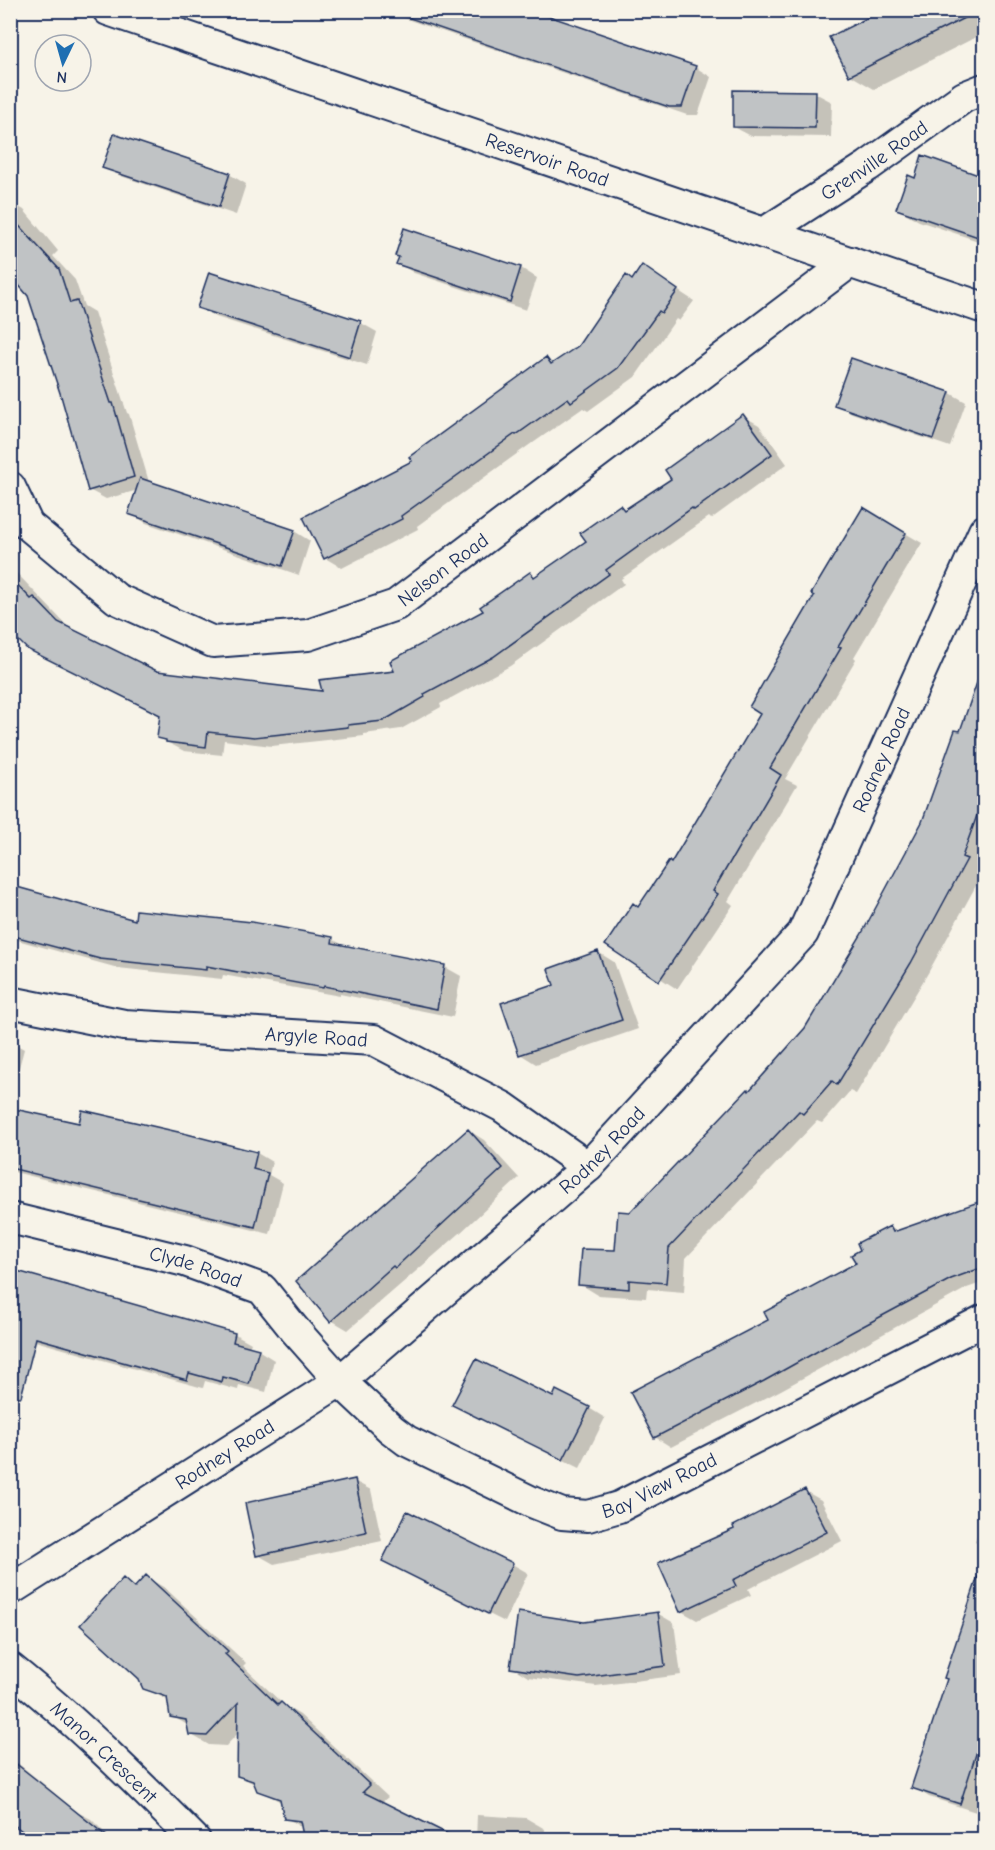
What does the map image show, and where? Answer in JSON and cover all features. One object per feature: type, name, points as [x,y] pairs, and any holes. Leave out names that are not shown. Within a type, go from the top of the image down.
[{"type":"street","name":"Reservoir Road","points":[[108,10],[150,17],[984,308]]},
{"type":"street","name":"Grenville Road","points":[[764,233],[868,166],[964,98],[984,89]]},
{"type":"street","name":"Nelson Road","points":[[10,487],[28,525],[117,599],[213,642],[308,635],[396,605],[850,262]]},
{"type":"street","name":"Rodney Road","points":[[10,1590],[340,1381],[588,1167],[803,933],[984,531]]},
{"type":"street","name":"Argyle Road","points":[[10,1002],[124,1025],[374,1040],[503,1107],[588,1167]]},
{"type":"street","name":"Clyde Road","points":[[10,1218],[186,1261],[261,1288],[340,1381]]},
{"type":"street","name":"Bay View Road","points":[[340,1381],[391,1429],[408,1441],[532,1502],[562,1514],[588,1516],[619,1507],[984,1320]]},
{"type":"street","name":"Manor Crescent","points":[[10,1668],[50,1700],[195,1839]]},
{"type":"building","points":[[404,10],[531,10],[696,66],[682,107],[669,107],[404,16]]},
{"type":"building","points":[[883,10],[980,10],[849,76],[829,37]]},
{"type":"building","points":[[733,90],[816,91],[815,128],[733,127]]},
{"type":"building","points":[[114,134],[230,173],[219,207],[102,168]]},
{"type":"building","points":[[922,155],[984,177],[984,239],[896,209],[908,175],[915,178]]},
{"type":"building","points":[[10,216],[59,269],[70,303],[77,301],[111,403],[113,403],[134,477],[88,491],[61,396],[28,296],[10,275]]},
{"type":"building","points":[[404,228],[521,267],[510,302],[396,264],[399,257],[395,256]]},
{"type":"building","points":[[642,265],[678,290],[662,313],[659,311],[618,368],[571,402],[568,398],[515,434],[401,516],[402,519],[324,559],[303,517],[412,461],[409,457],[546,357],[551,364],[578,346],[626,275],[632,280]]},
{"type":"building","points":[[209,272],[361,321],[350,357],[197,308]]},
{"type":"building","points":[[851,358],[950,392],[933,439],[834,405]]},
{"type":"building","points":[[743,414],[772,454],[606,570],[609,574],[493,657],[424,694],[425,697],[383,721],[254,737],[208,732],[206,747],[166,742],[166,740],[157,738],[160,715],[27,649],[10,632],[10,577],[31,599],[34,597],[58,622],[157,671],[322,691],[319,680],[394,671],[390,661],[483,611],[480,607],[530,572],[534,577],[586,541],[580,533],[620,505],[624,510],[671,479],[665,470]]},
{"type":"building","points":[[140,478],[295,530],[282,566],[128,514]]},
{"type":"building","points":[[863,507],[906,533],[770,768],[781,775],[713,891],[718,894],[659,981],[605,945],[633,903],[638,907],[669,861],[671,863],[760,714],[749,707],[814,596],[811,594]]},
{"type":"building","points":[[980,674],[984,675],[984,796],[962,857],[967,859],[911,963],[837,1085],[832,1081],[803,1114],[799,1111],[669,1248],[666,1283],[629,1280],[629,1289],[578,1285],[581,1249],[615,1250],[618,1211],[630,1212],[748,1089],[749,1091],[805,1028],[861,935],[922,822],[955,730],[960,731]]},
{"type":"building","points":[[17,887],[135,920],[136,910],[252,922],[333,937],[332,943],[445,965],[437,1009],[324,986],[323,988],[206,966],[206,970],[100,959],[10,935],[10,910]]},
{"type":"building","points":[[598,951],[622,1020],[519,1055],[501,1003],[554,985],[548,969]]},
{"type":"building","points":[[10,1108],[79,1123],[82,1110],[257,1152],[253,1169],[268,1173],[255,1227],[10,1168]]},
{"type":"building","points":[[468,1129],[503,1168],[395,1268],[393,1266],[330,1322],[296,1281]]},
{"type":"building","points":[[984,1200],[984,1267],[951,1279],[654,1438],[630,1392],[768,1320],[764,1312],[856,1263],[851,1255],[860,1250],[857,1243],[890,1226],[893,1232]]},
{"type":"building","points":[[10,1269],[235,1333],[233,1342],[259,1349],[249,1384],[223,1377],[222,1382],[189,1373],[187,1380],[36,1338],[21,1397],[10,1396]]},
{"type":"building","points":[[476,1359],[553,1397],[556,1390],[590,1407],[563,1460],[452,1405]]},
{"type":"building","points":[[355,1479],[366,1532],[256,1556],[245,1503]]},
{"type":"building","points":[[805,1489],[827,1532],[733,1580],[736,1586],[680,1612],[658,1563],[734,1529],[733,1526]]},
{"type":"building","points":[[407,1511],[513,1563],[488,1614],[382,1561]]},
{"type":"building","points":[[979,1573],[984,1574],[984,1729],[960,1804],[911,1788]]},
{"type":"building","points":[[146,1575],[228,1651],[225,1654],[278,1705],[281,1702],[370,1785],[363,1792],[458,1839],[324,1839],[303,1836],[300,1821],[284,1819],[280,1799],[257,1791],[253,1781],[237,1776],[238,1703],[207,1736],[189,1735],[186,1720],[170,1717],[167,1697],[143,1689],[138,1678],[80,1625],[123,1578],[134,1588]]},
{"type":"building","points":[[518,1612],[584,1622],[658,1612],[665,1666],[579,1678],[510,1668]]},
{"type":"building","points":[[10,1759],[110,1839],[33,1839],[10,1822]]}]
